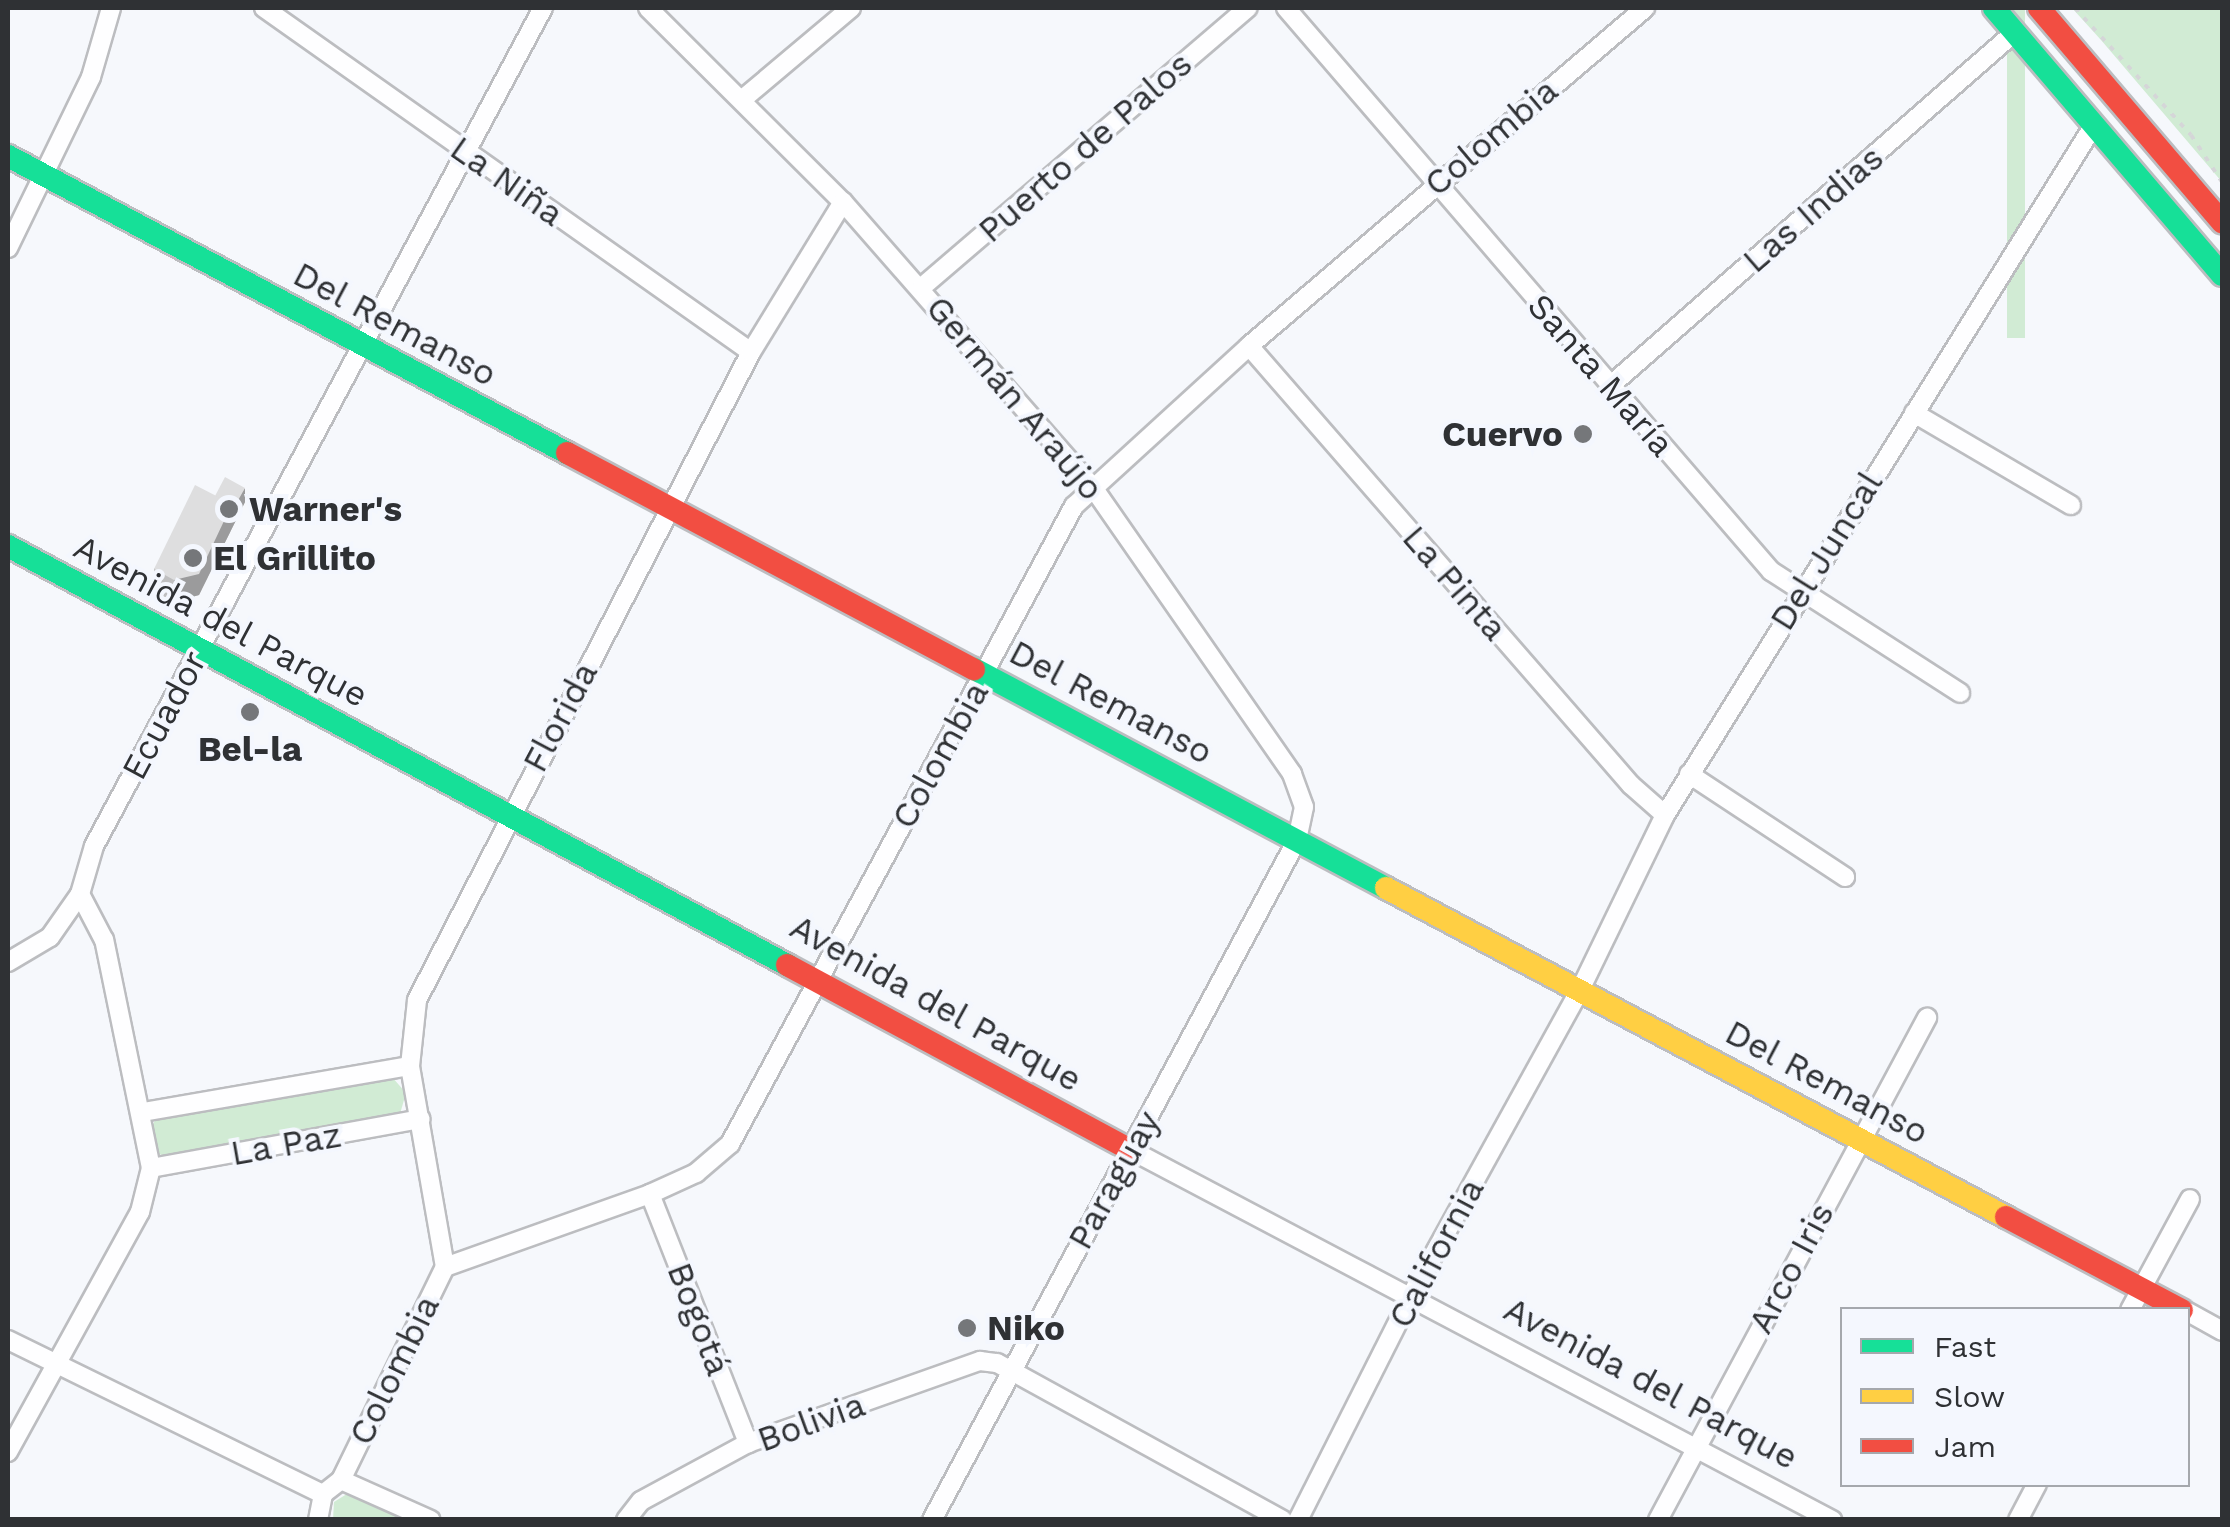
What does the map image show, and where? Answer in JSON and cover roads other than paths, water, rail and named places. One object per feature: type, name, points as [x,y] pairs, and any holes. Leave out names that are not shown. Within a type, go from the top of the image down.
[{"type":"street","points":[[8,248],[91,77],[111,8]]},
{"type":"street","name":"La Niña","points":[[264,8],[751,352]]},
{"type":"street","name":"Ecuador","points":[[8,962],[50,937],[80,894],[94,846],[462,150],[543,8]]},
{"type":"street","name":"Germán Araújo","points":[[648,8],[744,98],[922,287],[1092,486],[1292,774],[1304,808],[1296,840]]},
{"type":"street","points":[[744,98],[850,8]]},
{"type":"street","name":"Puerto de Palos","points":[[922,287],[1248,8]]},
{"type":"street","name":"Santa María","points":[[1286,8],[1434,185],[1772,571],[1798,593],[1960,693]]},
{"type":"street","name":"Colombia","points":[[322,1494],[341,1480],[445,1267],[650,1194],[696,1172],[730,1144],[1064,521],[1092,486],[1434,185],[1645,8]]},
{"type":"street","points":[[1994,8],[2222,275]]},
{"type":"street","points":[[2039,8],[2222,222]]},
{"type":"street","name":"Las Indias","points":[[1611,386],[2015,32]]},
{"type":"street","name":"Del Juncal","points":[[1580,990],[1689,774],[1798,593],[2094,124]]},
{"type":"street","name":"Del Remanso","points":[[8,156],[2178,1307]]},
{"type":"street","name":"Florida","points":[[445,1267],[410,1066],[417,1000],[430,965],[672,510],[751,352],[843,202]]},
{"type":"street","name":"La Pinta","points":[[1248,346],[1631,785],[1665,815]]},
{"type":"street","points":[[1914,413],[2070,505]]},
{"type":"street","name":"Avenida del Parque","points":[[8,546],[819,977],[1131,1150],[1412,1294],[1832,1520]]},
{"type":"street","points":[[1689,774],[1845,877]]},
{"type":"street","name":"Paraguay","points":[[932,1520],[1296,840]]},
{"type":"street","points":[[8,1452],[140,1212],[152,1168],[104,940],[80,894]]},
{"type":"street","name":"California","points":[[1298,1520],[1412,1294],[1580,990]]},
{"type":"street","name":"Arco Iris","points":[[1658,1520],[1927,1018]]},
{"type":"street","name":"La Paz","points":[[143,1112],[410,1066]]},
{"type":"street","name":"La Paz","points":[[152,1168],[421,1119]]},
{"type":"street","name":"Bogotá","points":[[650,1194],[748,1443]]},
{"type":"street","points":[[2132,1307],[2190,1199]]},
{"type":"street","name":"Del Remanso","points":[[2190,1314],[2222,1330]]},
{"type":"street","points":[[8,1340],[322,1494],[318,1520]]},
{"type":"street","name":"Bolivia","points":[[626,1520],[642,1501],[748,1443],[980,1361],[1009,1371]]},
{"type":"street","points":[[1009,1371],[1283,1520]]},
{"type":"street","points":[[341,1480],[431,1520]]},
{"type":"street","points":[[2018,1520],[2035,1487]]},
{"type":"place","name":"Cuervo","points":[[1583,434]]},
{"type":"place","name":"Warner's","points":[[229,509]]},
{"type":"place","name":"El Grillito","points":[[193,558]]},
{"type":"place","name":"Bel-la","points":[[250,712]]},
{"type":"place","name":"Niko","points":[[967,1328]]}]
